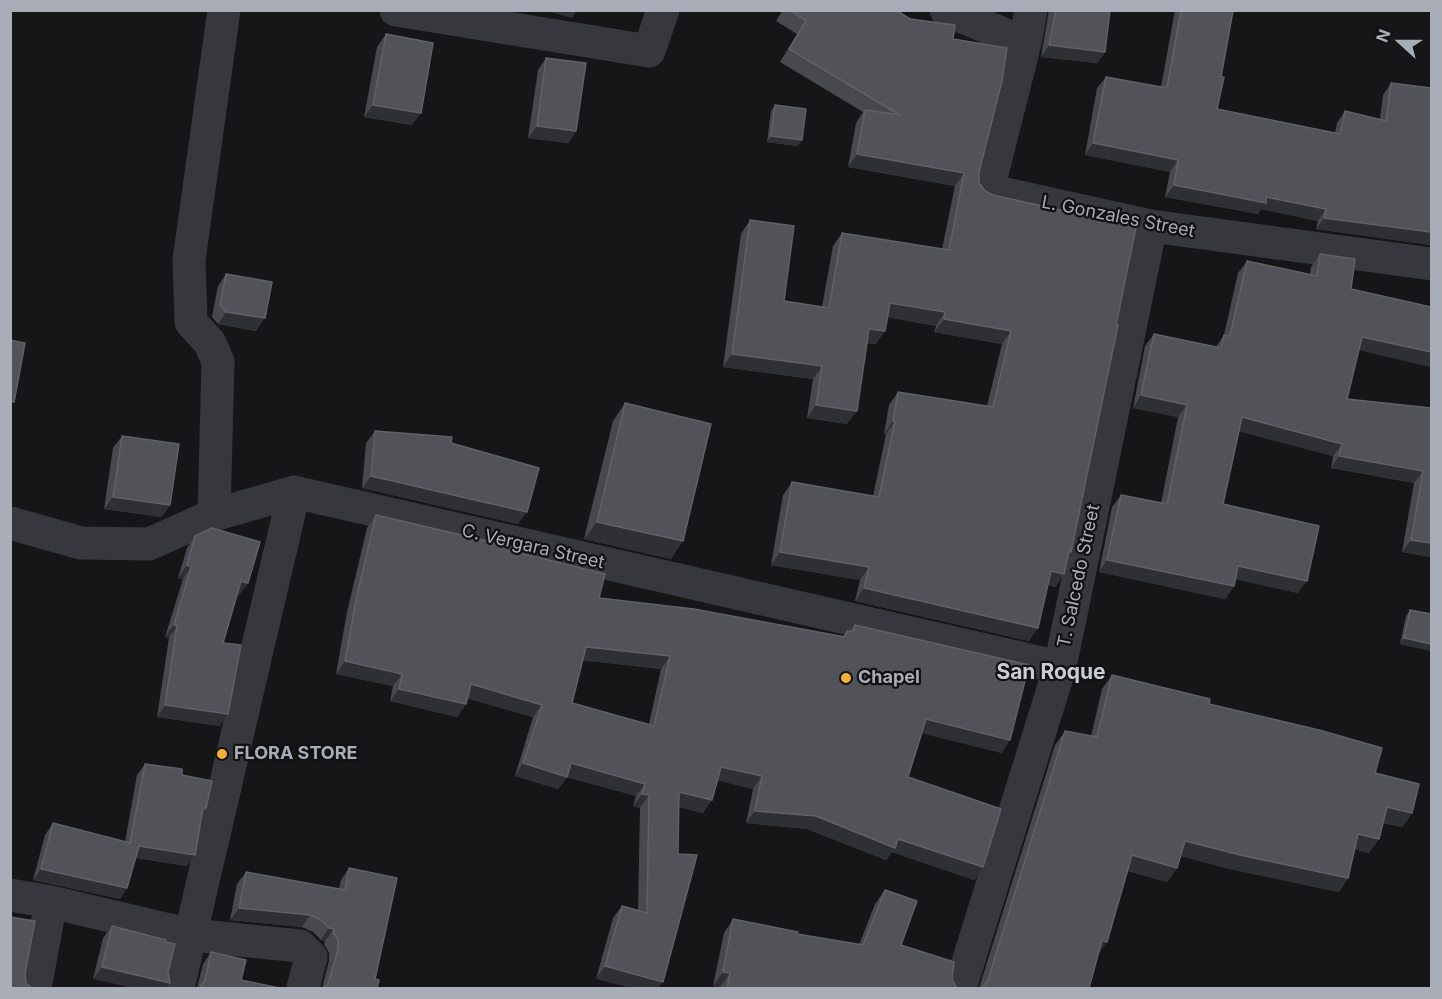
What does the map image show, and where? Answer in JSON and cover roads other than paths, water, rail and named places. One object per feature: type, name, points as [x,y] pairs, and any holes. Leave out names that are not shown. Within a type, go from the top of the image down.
[{"type":"street","points":[[214,515],[218,362],[210,343],[191,322],[189,260],[225,10]]},
{"type":"street","points":[[396,10],[649,51],[663,10]]},
{"type":"street","points":[[946,10],[1025,43]]},
{"type":"street","name":"L. Gonzales Street","points":[[1031,10],[1025,43],[988,190],[1151,226],[1431,264]]},
{"type":"street","name":"T. Salcedo Street","points":[[960,988],[1060,667],[1151,226]]},
{"type":"street","points":[[178,988],[294,492]]},
{"type":"street","name":"C. Vergara Street","points":[[10,523],[81,543],[149,544],[214,515],[294,492],[1060,667]]},
{"type":"street","points":[[10,895],[51,902],[191,935],[300,946],[311,957],[303,988]]},
{"type":"street","points":[[35,988],[51,902]]},
{"type":"place","name":"Chapel","points":[[846,678]]},
{"type":"place","name":"FLORA STORE","points":[[222,754]]},
{"type":"district","name":"San Roque","points":[[1051,673]]}]
